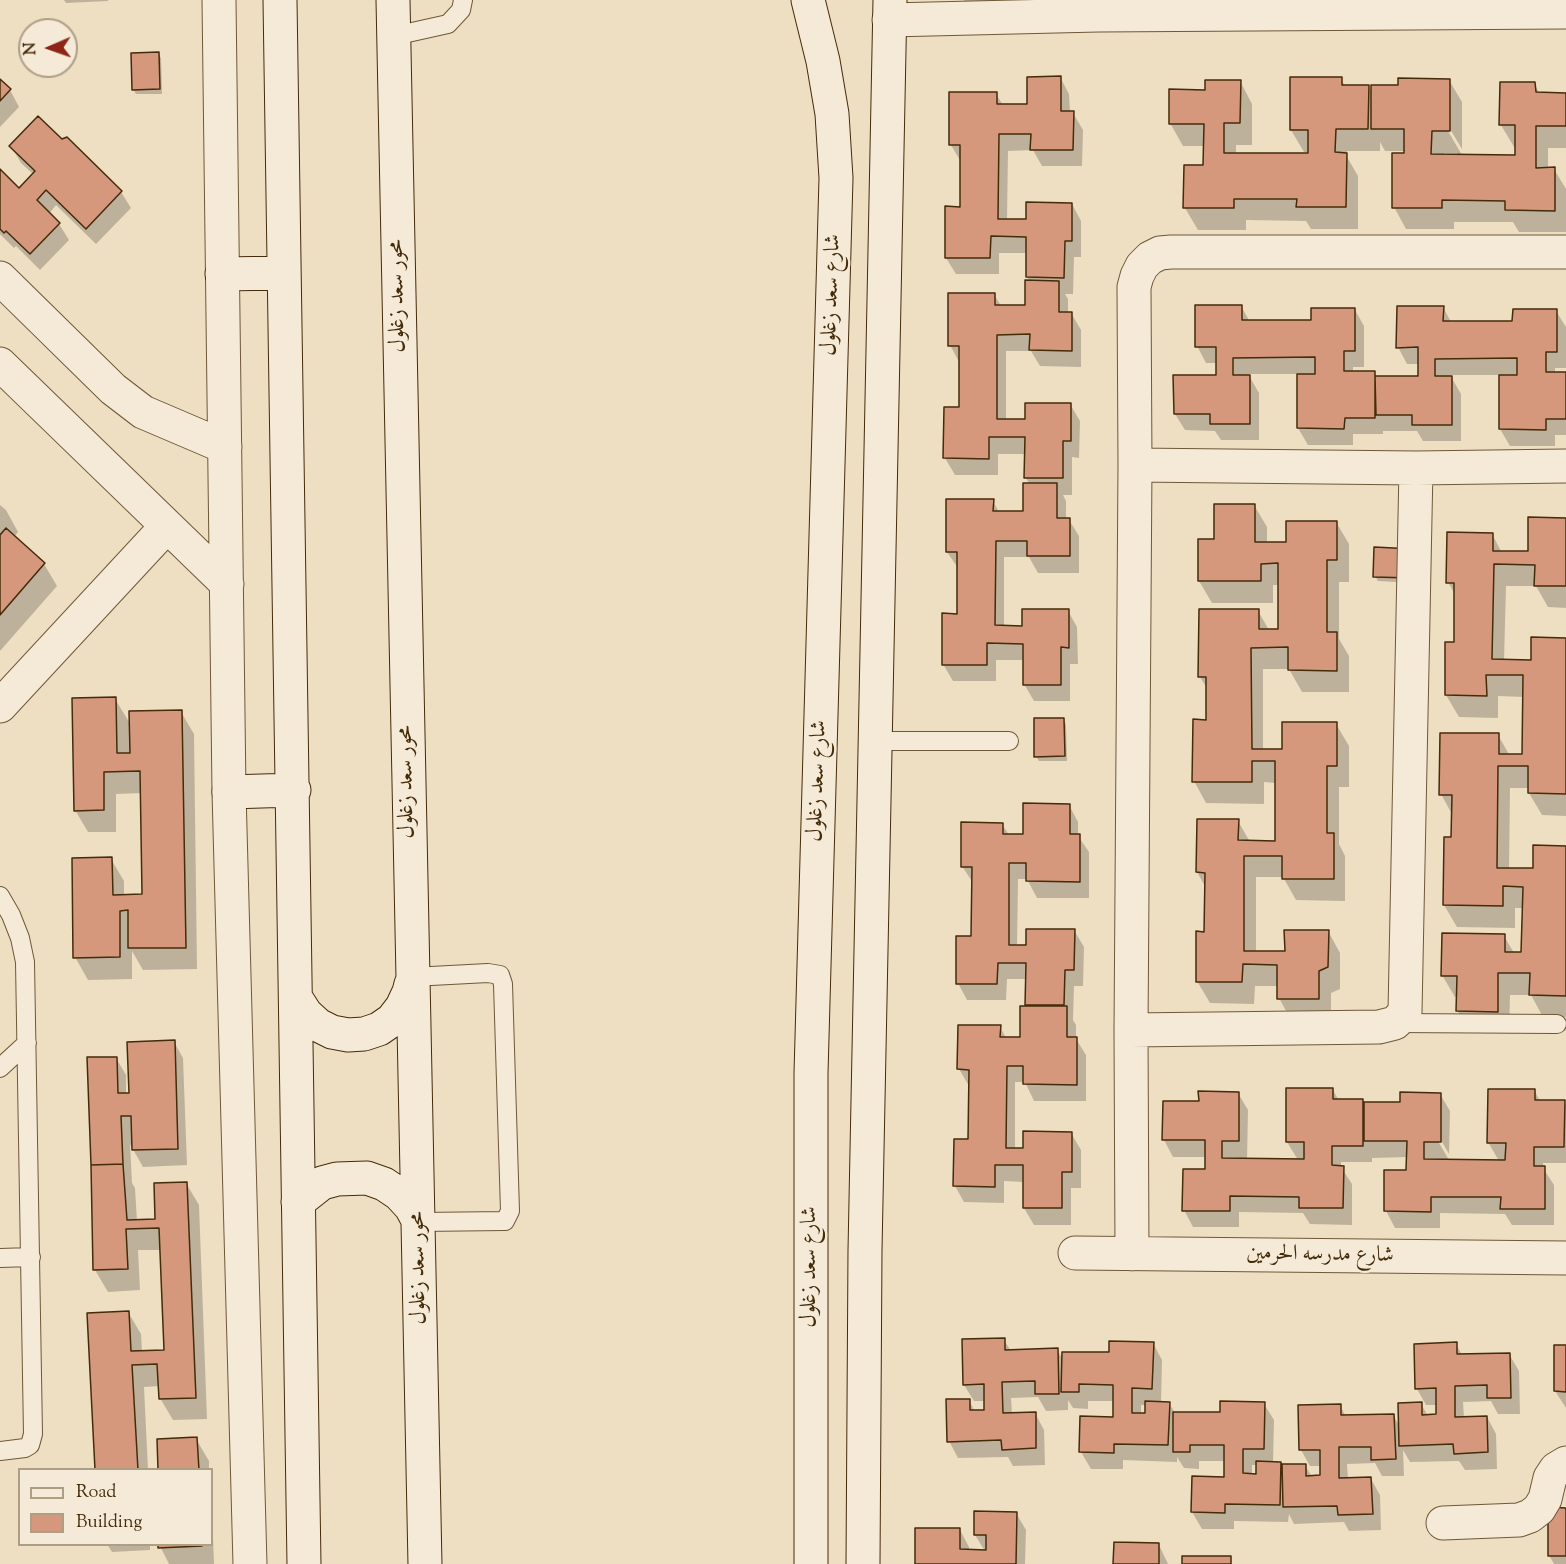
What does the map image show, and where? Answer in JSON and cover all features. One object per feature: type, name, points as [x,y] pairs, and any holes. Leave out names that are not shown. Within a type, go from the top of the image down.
[{"type":"street","points":[[219,0],[229,792],[250,1564]]},
{"type":"street","points":[[280,0],[294,790],[304,1564]]},
{"type":"street","name":"محور سعد زغلول","points":[[393,0],[424,1564]]},
{"type":"street","name":"شارع سعد زغلول","points":[[808,0],[823,61],[832,114],[836,178],[811,1073],[811,1564]]},
{"type":"street","points":[[864,1564],[865,1250],[889,10],[1098,15],[1566,12]]},
{"type":"street","points":[[1132,1254],[1134,287],[1142,266],[1160,253],[1566,252]]},
{"type":"street","points":[[222,273],[284,273]]},
{"type":"street","points":[[0,278],[113,389],[142,412],[225,447]]},
{"type":"street","points":[[0,364],[226,584]]},
{"type":"street","points":[[1135,465],[1416,468],[1566,466]]},
{"type":"street","points":[[1131,1030],[1379,1027],[1395,1023],[1406,1012],[1416,468]]},
{"type":"street","points":[[0,706],[167,526]]},
{"type":"street","points":[[229,792],[294,790]]},
{"type":"street","points":[[297,1000],[306,1014],[325,1028],[348,1035],[364,1034],[380,1029],[392,1020],[402,1007],[409,992],[411,977]]},
{"type":"street","points":[[298,1202],[309,1192],[329,1181],[352,1177],[367,1178],[384,1184],[399,1194],[411,1207],[419,1222]]},
{"type":"street","name":"شارع مدرسه الحرمين","points":[[1075,1253],[1566,1258]]},
{"type":"street","points":[[1443,1523],[1519,1520],[1530,1516],[1539,1509],[1545,1499],[1550,1478],[1556,1469],[1566,1463]]},
{"type":"lane","points":[[394,36],[448,24],[461,10],[463,0]]},
{"type":"lane","points":[[875,741],[1009,741]]},
{"type":"lane","points":[[0,896],[17,930],[25,962],[33,1440],[26,1448],[0,1451]]},
{"type":"lane","points":[[411,977],[488,973],[500,975],[503,984],[510,1211],[506,1221],[419,1222]]},
{"type":"lane","points":[[1395,1023],[1557,1024]]},
{"type":"lane","points":[[0,1068],[27,1043]]},
{"type":"lane","points":[[0,1258],[31,1257]]},
{"type":"building","points":[[159,52],[160,89],[132,90],[131,53]]},
{"type":"building","points":[[1061,76],[1061,111],[1074,111],[1073,150],[1030,150],[1031,134],[999,134],[998,219],[1026,219],[1026,202],[1072,203],[1072,241],[1065,241],[1064,278],[1026,277],[1026,237],[991,236],[990,258],[945,258],[945,206],[960,207],[960,145],[949,145],[949,92],[997,92],[997,104],[1027,104],[1027,77]]},
{"type":"building","points":[[1290,77],[1342,77],[1342,85],[1369,85],[1368,129],[1336,129],[1335,152],[1347,153],[1346,207],[1296,207],[1297,199],[1234,199],[1234,208],[1183,208],[1184,165],[1203,165],[1204,124],[1169,124],[1169,89],[1205,90],[1205,80],[1241,80],[1240,123],[1224,123],[1224,153],[1308,153],[1308,130],[1290,130]]},
{"type":"building","points":[[1398,78],[1450,79],[1450,131],[1432,131],[1431,154],[1515,155],[1515,125],[1499,125],[1500,82],[1535,82],[1536,92],[1566,93],[1566,126],[1536,126],[1536,168],[1555,167],[1555,211],[1505,210],[1505,201],[1442,200],[1442,208],[1392,208],[1392,153],[1404,153],[1404,129],[1371,129],[1371,85],[1398,85]]},
{"type":"building","points":[[0,79],[11,89],[0,101]]},
{"type":"building","points":[[38,116],[62,139],[67,137],[122,191],[86,229],[46,190],[37,200],[60,223],[30,254],[6,231],[4,233],[0,229],[0,169],[19,188],[35,171],[9,146]]},
{"type":"building","points":[[1025,280],[1059,281],[1059,312],[1072,312],[1072,351],[1029,350],[1030,334],[997,335],[997,419],[1025,419],[1025,403],[1071,403],[1071,441],[1063,441],[1063,478],[1024,478],[1025,437],[989,437],[989,459],[943,458],[944,407],[959,407],[959,346],[948,346],[948,293],[995,293],[995,305],[1025,305]]},
{"type":"building","points":[[1195,305],[1242,305],[1242,320],[1311,320],[1311,308],[1355,308],[1355,351],[1344,351],[1344,371],[1375,371],[1375,418],[1345,418],[1344,429],[1297,428],[1297,374],[1315,374],[1315,357],[1233,358],[1233,375],[1250,375],[1250,424],[1210,424],[1210,414],[1174,414],[1173,375],[1216,375],[1216,347],[1195,347]]},
{"type":"building","points":[[1397,306],[1444,306],[1443,321],[1512,321],[1513,309],[1557,309],[1557,352],[1546,352],[1546,372],[1566,372],[1566,419],[1546,419],[1546,430],[1499,429],[1499,375],[1517,375],[1517,358],[1435,359],[1435,376],[1452,376],[1452,425],[1412,425],[1412,415],[1376,415],[1375,376],[1418,376],[1418,347],[1396,348]]},
{"type":"building","points":[[1023,483],[1057,483],[1057,518],[1070,518],[1070,556],[1027,556],[1027,541],[996,541],[995,625],[1022,626],[1022,609],[1069,609],[1069,648],[1061,647],[1061,685],[1023,685],[1023,644],[987,643],[987,665],[942,665],[942,613],[957,614],[957,552],[946,552],[946,499],[994,499],[993,511],[1023,511]]},
{"type":"building","points":[[1214,504],[1255,504],[1255,542],[1286,542],[1286,521],[1337,521],[1337,560],[1327,560],[1327,632],[1337,632],[1337,671],[1288,670],[1288,647],[1251,648],[1252,749],[1282,749],[1282,722],[1337,722],[1337,766],[1327,766],[1327,833],[1334,833],[1334,879],[1282,879],[1282,856],[1244,856],[1244,951],[1285,951],[1284,930],[1329,930],[1328,967],[1319,971],[1319,999],[1277,999],[1277,965],[1243,964],[1242,982],[1196,982],[1196,931],[1204,932],[1205,873],[1196,872],[1197,819],[1239,819],[1238,840],[1275,841],[1275,761],[1252,761],[1252,782],[1192,782],[1193,719],[1206,720],[1206,677],[1198,677],[1199,609],[1259,609],[1259,629],[1278,629],[1278,563],[1261,564],[1261,581],[1198,581],[1198,539],[1214,539]]},
{"type":"building","points":[[1528,517],[1566,518],[1566,586],[1534,586],[1535,565],[1494,564],[1492,659],[1531,660],[1531,637],[1566,638],[1566,794],[1528,793],[1528,766],[1498,766],[1497,868],[1533,868],[1533,845],[1566,846],[1566,996],[1529,995],[1530,973],[1498,973],[1498,1012],[1456,1011],[1457,976],[1441,976],[1442,933],[1505,934],[1505,952],[1521,952],[1523,887],[1503,886],[1503,906],[1443,905],[1444,837],[1451,837],[1452,795],[1439,795],[1440,733],[1499,733],[1499,754],[1522,754],[1523,675],[1486,675],[1487,696],[1445,695],[1445,642],[1454,642],[1454,583],[1446,583],[1447,532],[1493,533],[1493,551],[1528,551]]},
{"type":"building","points":[[6,528],[45,563],[0,615],[0,535]]},
{"type":"building","points":[[1374,547],[1413,549],[1412,578],[1373,577]]},
{"type":"building","points":[[116,697],[117,753],[130,753],[129,711],[182,710],[186,948],[128,948],[128,910],[120,911],[120,957],[73,958],[72,858],[112,857],[113,895],[142,894],[140,771],[104,772],[104,810],[74,811],[72,698]]},
{"type":"building","points":[[1034,718],[1064,718],[1065,756],[1034,757]]},
{"type":"building","points":[[1023,803],[1070,804],[1070,834],[1080,834],[1080,882],[1026,881],[1026,863],[1009,863],[1009,945],[1026,945],[1026,929],[1075,929],[1074,970],[1065,970],[1064,1005],[1025,1005],[1026,963],[998,963],[997,984],[956,984],[956,936],[971,936],[972,867],[961,867],[961,822],[1003,823],[1003,834],[1023,834]]},
{"type":"building","points":[[1020,1006],[1067,1006],[1067,1037],[1077,1037],[1077,1085],[1023,1084],[1023,1066],[1007,1066],[1006,1148],[1023,1148],[1023,1131],[1072,1132],[1072,1172],[1062,1172],[1062,1208],[1023,1208],[1023,1165],[995,1165],[995,1187],[953,1186],[954,1139],[968,1139],[969,1070],[957,1069],[958,1025],[1001,1025],[1000,1037],[1020,1037]]},
{"type":"building","points":[[175,1040],[178,1149],[132,1150],[131,1116],[121,1116],[123,1164],[91,1165],[87,1057],[117,1057],[118,1093],[129,1093],[127,1042]]},
{"type":"building","points":[[1286,1088],[1333,1088],[1333,1099],[1363,1099],[1363,1146],[1332,1146],[1332,1165],[1344,1166],[1343,1208],[1299,1208],[1299,1197],[1230,1196],[1230,1211],[1182,1211],[1183,1169],[1205,1169],[1205,1140],[1162,1140],[1163,1101],[1199,1101],[1198,1091],[1239,1092],[1239,1141],[1222,1141],[1222,1158],[1304,1159],[1304,1142],[1286,1142]]},
{"type":"building","points":[[1488,1089],[1535,1089],[1535,1100],[1565,1100],[1564,1147],[1534,1147],[1534,1166],[1545,1166],[1545,1209],[1500,1209],[1501,1197],[1431,1197],[1431,1212],[1384,1211],[1384,1170],[1406,1170],[1407,1141],[1364,1141],[1364,1102],[1400,1102],[1400,1092],[1441,1093],[1441,1142],[1424,1142],[1424,1159],[1505,1160],[1506,1143],[1487,1143]]},
{"type":"building","points":[[123,1164],[127,1220],[155,1219],[154,1183],[187,1182],[196,1398],[159,1399],[157,1364],[132,1365],[138,1468],[95,1468],[87,1313],[129,1311],[131,1351],[164,1350],[159,1228],[126,1229],[128,1269],[93,1270],[91,1165]]},
{"type":"building","points":[[1005,1338],[1005,1350],[1058,1348],[1059,1394],[1035,1394],[1035,1381],[1002,1382],[1003,1413],[1036,1412],[1036,1448],[1002,1450],[1001,1440],[947,1442],[946,1399],[970,1399],[970,1410],[984,1410],[984,1384],[963,1385],[962,1339]]},
{"type":"building","points":[[1109,1341],[1154,1342],[1152,1389],[1132,1388],[1132,1413],[1145,1413],[1145,1401],[1170,1402],[1168,1445],[1114,1444],[1114,1453],[1079,1452],[1080,1416],[1113,1417],[1113,1385],[1079,1384],[1079,1392],[1061,1392],[1062,1352],[1109,1352]]},
{"type":"building","points":[[1457,1342],[1457,1354],[1510,1353],[1511,1398],[1487,1398],[1487,1385],[1455,1386],[1455,1417],[1487,1416],[1488,1452],[1454,1454],[1453,1444],[1399,1446],[1398,1403],[1422,1402],[1422,1415],[1436,1414],[1436,1388],[1415,1389],[1414,1344]]},
{"type":"building","points":[[1554,1345],[1566,1345],[1566,1392],[1554,1391]]},
{"type":"building","points":[[1220,1401],[1265,1402],[1264,1449],[1243,1449],[1243,1473],[1256,1474],[1256,1461],[1281,1462],[1280,1505],[1225,1504],[1225,1513],[1191,1512],[1192,1476],[1224,1477],[1224,1445],[1190,1445],[1190,1452],[1173,1452],[1173,1412],[1220,1412]]},
{"type":"building","points":[[1341,1404],[1341,1415],[1394,1414],[1396,1459],[1371,1460],[1371,1447],[1339,1447],[1339,1478],[1371,1477],[1373,1514],[1338,1515],[1337,1506],[1283,1507],[1282,1464],[1306,1464],[1306,1476],[1320,1475],[1320,1450],[1299,1450],[1298,1405]]},
{"type":"building","points":[[197,1437],[199,1468],[158,1468],[157,1439]]},
{"type":"building","points":[[1548,1507],[1566,1508],[1566,1556],[1548,1556]]},
{"type":"building","points":[[974,1511],[1017,1512],[1016,1564],[915,1564],[915,1528],[960,1528],[960,1549],[986,1550],[986,1535],[974,1535]]},
{"type":"building","points":[[1114,1542],[1159,1543],[1159,1564],[1113,1564]]},
{"type":"building","points":[[158,1546],[202,1546],[158,1548]]},
{"type":"building","points":[[1182,1556],[1231,1556],[1231,1564],[1182,1564]]}]
